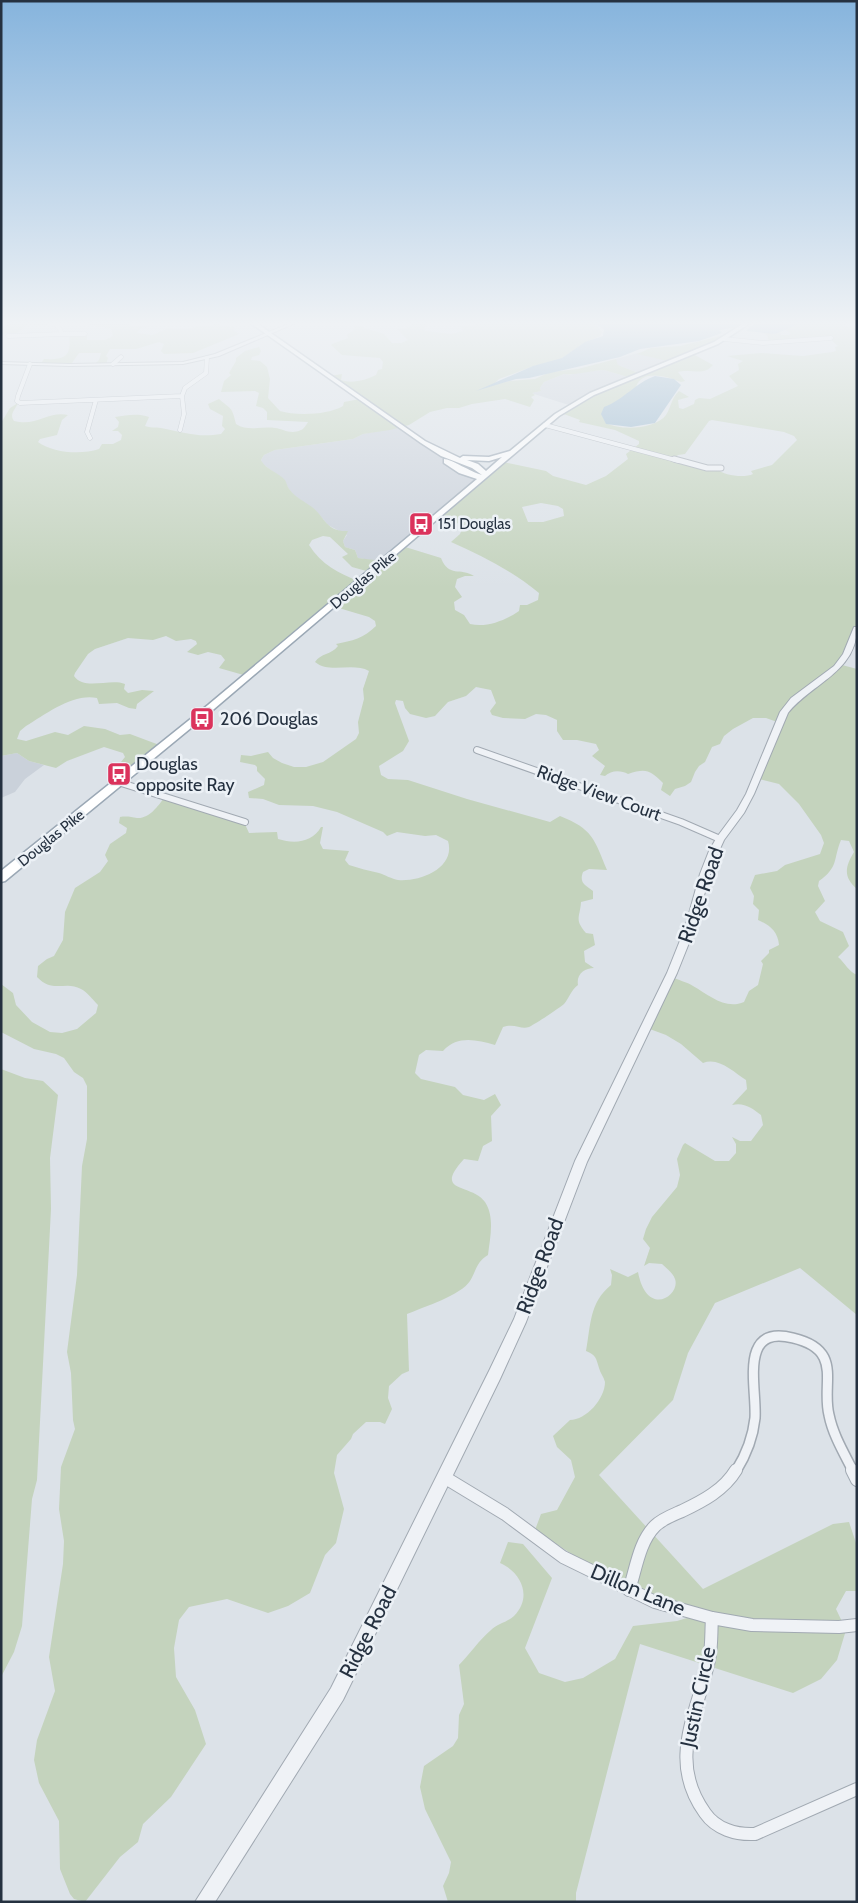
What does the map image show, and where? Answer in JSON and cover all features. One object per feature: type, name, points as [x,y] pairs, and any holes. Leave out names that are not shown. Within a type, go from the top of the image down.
[{"type":"main road","points":[[378,411],[457,468],[485,476]]},
{"type":"main road","name":"Douglas Pike","points":[[1,878],[209,709],[564,411]]},
{"type":"main road","points":[[426,444],[444,454],[475,466],[485,476]]},
{"type":"main road","points":[[444,454],[482,459],[502,456],[516,449]]},
{"type":"street","points":[[90,438],[87,432],[93,411]]},
{"type":"street","points":[[180,430],[184,411]]},
{"type":"street","points":[[545,425],[707,468],[721,468]]},
{"type":"street","name":"Ridge Road","points":[[204,1902],[337,1694],[444,1477],[519,1322],[565,1200],[595,1130],[672,974],[690,928],[705,874],[720,839],[742,811],[788,706],[837,668],[856,636]]},
{"type":"street","name":"Ridge View Court","points":[[477,750],[681,822],[720,839]]},
{"type":"street","points":[[118,782],[245,822]]},
{"type":"street","points":[[629,1590],[646,1537],[656,1526],[712,1497],[726,1485],[737,1469],[746,1451],[755,1422],[754,1355],[758,1347],[773,1336],[802,1341],[817,1350],[825,1361],[829,1372],[828,1414],[838,1443],[857,1480]]},
{"type":"street","name":"Dillon Lane","points":[[444,1477],[505,1514],[563,1557],[655,1602],[712,1618],[752,1625],[839,1627],[857,1625]]},
{"type":"street","name":"Justin Circle","points":[[712,1618],[709,1659],[686,1741],[685,1760],[687,1778],[703,1812],[714,1824],[728,1831],[743,1835],[755,1834],[857,1789]]},
{"type":"shaded area","points":[[401,427],[429,446],[486,473],[383,562],[358,558],[355,550],[345,547],[343,541],[347,535],[328,525],[318,513],[295,496],[285,481],[263,464],[261,460],[264,455],[275,450],[353,439],[363,434]]},
{"type":"shaded area","points":[[17,753],[29,761],[44,765],[25,779],[15,792],[1,798],[1,756]]},
{"type":"green space","points":[[8,411],[14,411],[12,414],[14,421],[22,422],[36,421],[54,415],[68,415],[62,420],[57,435],[40,439],[38,442],[59,451],[84,452],[99,449],[102,444],[113,444],[121,440],[122,435],[118,431],[112,431],[118,427],[119,422],[115,417],[145,416],[149,417],[145,426],[197,435],[212,435],[221,434],[225,429],[222,426],[223,416],[213,411],[232,411],[236,424],[245,428],[275,428],[290,432],[303,429],[308,422],[267,420],[266,411],[303,414],[329,411],[435,411],[409,425],[363,434],[353,439],[275,450],[264,455],[261,460],[266,466],[282,477],[292,493],[317,511],[327,524],[341,531],[348,531],[343,541],[345,547],[355,550],[358,558],[383,561],[402,546],[441,558],[444,564],[451,570],[469,573],[474,576],[465,576],[457,579],[455,587],[462,597],[454,602],[455,610],[464,615],[470,624],[483,625],[496,622],[519,611],[520,605],[527,605],[538,600],[539,593],[497,564],[451,542],[460,534],[462,529],[460,524],[437,517],[503,462],[546,471],[553,476],[586,485],[606,476],[628,459],[626,454],[639,444],[639,441],[615,430],[579,422],[580,420],[561,413],[565,411],[607,411],[602,415],[606,423],[612,426],[629,428],[655,423],[661,420],[668,411],[857,411],[857,633],[842,665],[857,669],[857,889],[849,880],[847,872],[847,867],[854,852],[849,841],[841,840],[833,867],[819,881],[818,886],[825,901],[815,912],[820,921],[843,932],[849,946],[838,957],[849,970],[857,975],[857,1315],[800,1268],[715,1303],[688,1353],[673,1400],[599,1475],[703,1589],[833,1524],[849,1522],[857,1546],[857,1591],[846,1591],[836,1609],[846,1630],[837,1660],[821,1679],[793,1693],[640,1644],[576,1893],[576,1902],[448,1902],[443,1886],[449,1873],[451,1862],[425,1809],[420,1787],[424,1766],[453,1746],[458,1738],[459,1715],[464,1704],[459,1665],[482,1638],[496,1626],[514,1616],[520,1609],[523,1601],[522,1586],[519,1579],[514,1572],[500,1563],[508,1542],[523,1544],[552,1578],[525,1648],[539,1673],[565,1682],[583,1678],[615,1659],[633,1626],[677,1621],[700,1614],[593,1568],[535,1530],[541,1514],[557,1510],[575,1477],[571,1460],[557,1447],[553,1436],[570,1420],[582,1416],[594,1407],[604,1389],[605,1382],[596,1359],[586,1351],[590,1323],[595,1307],[604,1292],[611,1285],[612,1275],[610,1269],[628,1277],[638,1272],[642,1286],[648,1295],[655,1299],[662,1299],[668,1296],[676,1285],[675,1279],[662,1264],[649,1263],[644,1266],[650,1248],[643,1239],[652,1217],[677,1187],[680,1175],[677,1159],[683,1145],[685,1143],[715,1161],[729,1161],[736,1153],[736,1144],[732,1137],[740,1141],[751,1141],[763,1125],[761,1115],[748,1106],[732,1105],[747,1089],[746,1080],[715,1062],[703,1063],[681,1044],[666,1035],[647,1028],[671,977],[691,985],[724,1003],[737,1004],[744,1002],[749,991],[758,985],[763,964],[761,961],[769,953],[769,950],[779,945],[773,930],[758,920],[759,910],[753,904],[754,896],[750,888],[755,875],[777,871],[785,865],[820,854],[824,843],[821,835],[799,804],[779,784],[759,779],[780,723],[766,718],[753,718],[724,736],[720,744],[712,747],[705,762],[695,772],[691,782],[675,789],[670,796],[661,790],[663,783],[655,775],[647,771],[628,774],[616,771],[605,776],[600,775],[605,766],[592,756],[599,750],[596,744],[577,740],[563,740],[557,731],[557,720],[546,715],[536,714],[525,719],[503,718],[492,715],[490,711],[496,703],[491,690],[476,687],[466,696],[448,702],[435,716],[426,718],[410,714],[405,708],[403,701],[396,700],[395,703],[409,741],[403,751],[379,766],[381,775],[388,779],[408,780],[550,822],[560,816],[579,826],[591,836],[607,870],[589,869],[583,872],[582,876],[582,881],[593,891],[593,899],[581,902],[579,921],[586,933],[593,934],[595,945],[584,951],[585,962],[594,968],[582,972],[578,978],[578,985],[564,1004],[529,1027],[503,1027],[495,1045],[468,1040],[455,1043],[443,1051],[426,1050],[419,1055],[415,1073],[421,1079],[455,1087],[463,1095],[484,1100],[495,1094],[501,1105],[491,1116],[492,1141],[483,1146],[478,1161],[464,1159],[455,1170],[452,1178],[453,1183],[479,1196],[488,1208],[491,1228],[488,1255],[479,1263],[470,1281],[459,1291],[407,1314],[409,1371],[402,1374],[389,1386],[388,1398],[392,1409],[385,1424],[366,1422],[353,1434],[337,1455],[334,1473],[344,1509],[336,1543],[325,1555],[310,1593],[288,1606],[268,1613],[227,1599],[189,1607],[179,1620],[174,1648],[176,1677],[195,1710],[206,1744],[171,1797],[143,1824],[138,1842],[120,1857],[85,1902],[74,1899],[70,1894],[60,1869],[59,1821],[39,1783],[34,1760],[37,1740],[55,1691],[49,1657],[63,1564],[64,1541],[59,1509],[61,1467],[75,1429],[71,1373],[67,1352],[77,1275],[82,1166],[87,1139],[87,1086],[83,1078],[74,1072],[64,1058],[56,1054],[34,1049],[1,1032],[1,984],[13,993],[16,1005],[32,1022],[50,1032],[62,1033],[77,1029],[96,1013],[98,1005],[85,992],[75,987],[54,986],[43,982],[37,977],[38,966],[54,956],[63,940],[65,912],[75,888],[100,872],[108,861],[105,855],[110,844],[126,833],[127,828],[119,823],[120,817],[141,818],[153,811],[164,798],[244,822],[249,833],[277,832],[278,839],[284,841],[296,842],[308,839],[323,827],[320,843],[323,849],[349,851],[345,860],[349,865],[398,880],[416,879],[426,876],[441,866],[447,859],[449,851],[448,841],[436,835],[425,836],[397,832],[387,836],[383,832],[337,812],[313,806],[279,805],[263,799],[249,798],[248,792],[264,785],[265,779],[257,771],[255,765],[240,762],[241,755],[251,756],[268,752],[273,758],[282,763],[294,767],[306,767],[323,762],[356,739],[359,733],[358,722],[364,699],[363,689],[369,671],[356,667],[327,667],[315,662],[335,649],[338,646],[336,644],[353,640],[367,633],[376,626],[375,621],[369,617],[332,606],[247,676],[219,668],[225,660],[221,655],[208,652],[198,655],[187,652],[197,644],[196,641],[191,639],[176,641],[166,636],[153,640],[128,638],[95,649],[88,654],[75,673],[74,676],[78,680],[91,684],[112,682],[125,684],[124,689],[128,693],[142,690],[154,691],[137,704],[136,709],[117,703],[99,704],[97,698],[88,697],[69,701],[26,726],[20,731],[17,739],[26,741],[55,732],[68,735],[84,726],[105,729],[120,735],[130,734],[162,746],[134,768],[121,762],[125,757],[123,753],[104,747],[67,761],[56,768],[29,761],[17,753],[1,756],[1,423]],"holes":[[[709,421],[784,432],[794,436],[797,440],[772,465],[751,471],[753,474],[749,475],[729,475],[717,469],[674,459],[678,455],[685,454]],[[541,503],[558,506],[563,509],[564,516],[543,522],[528,522],[522,507]],[[323,536],[330,537],[348,554],[342,557],[352,567],[370,572],[359,581],[338,572],[325,563],[309,545],[312,540]]]},
{"type":"green space","points":[[1,1069],[25,1078],[43,1081],[58,1095],[50,1158],[51,1209],[37,1480],[32,1499],[22,1626],[14,1652],[1,1677]]},
{"type":"water","points":[[602,411],[663,411],[655,423],[631,427],[606,424],[601,414]]},
{"type":"place","name":"151 Douglas","points":[[421,524]]},
{"type":"place","name":"206 Douglas","points":[[202,719]]},
{"type":"place","name":"Douglas opposite Ray","points":[[119,774]]}]
